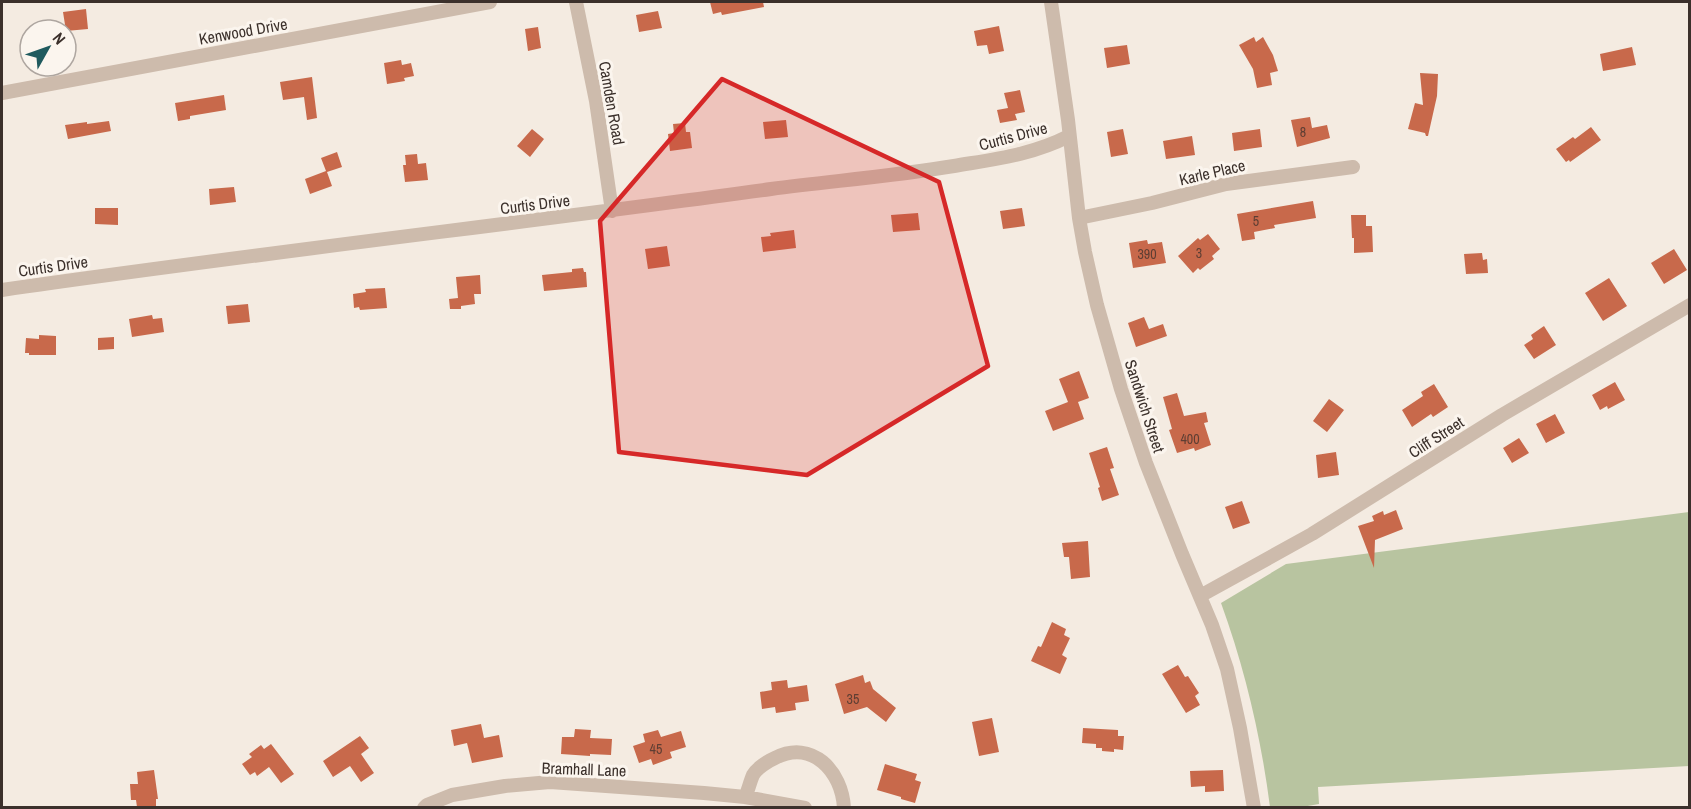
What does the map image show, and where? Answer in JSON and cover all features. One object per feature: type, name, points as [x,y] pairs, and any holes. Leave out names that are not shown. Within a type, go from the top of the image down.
[{"type":"street","name":"Kenwood Drive","points":[[2,93],[490,2]]},
{"type":"street","name":"Camden Road","points":[[576,2],[596,101],[612,211]]},
{"type":"street","name":"Sandwich Street","points":[[1051,2],[1066,102],[1079,218],[1103,325],[1128,411],[1164,510],[1218,640],[1230,682],[1254,807]]},
{"type":"street","name":"Curtis Drive","points":[[2,290],[241,257],[911,173],[1007,157],[1048,147],[1069,136]]},
{"type":"street","name":"Karle Place","points":[[1079,218],[1152,203],[1226,184],[1353,167]]},
{"type":"street","name":"Cliff Street","points":[[1200,596],[1312,534],[1502,415],[1689,305]]},
{"type":"street","points":[[745,797],[754,774],[770,760],[785,753],[809,754],[825,763],[838,781],[844,807]]},
{"type":"street","name":"Bramhall Lane","points":[[424,807],[452,795],[505,786],[550,782],[745,797],[805,807]]},
{"type":"highlighted area","points":[[722,79],[939,182],[988,366],[807,475],[619,452],[600,221]]},
{"type":"green space","points":[[1689,512],[1689,766],[1318,787],[1319,804],[1302,807],[1270,807],[1251,704],[1238,653],[1221,603],[1286,564]]},
{"type":"building","points":[[710,2],[763,2],[764,7],[722,15],[721,12],[713,14]]},
{"type":"building","points":[[86,9],[88,29],[78,30],[78,18],[64,18],[63,12]]},
{"type":"building","points":[[658,11],[662,28],[639,32],[636,15]]},
{"type":"building","points":[[999,26],[1004,51],[989,54],[987,45],[977,46],[974,31]]},
{"type":"building","points":[[538,27],[541,48],[528,51],[525,29]]},
{"type":"building","points":[[1254,37],[1256,42],[1263,37],[1273,55],[1278,71],[1270,73],[1272,85],[1257,88],[1253,69],[1239,45]]},
{"type":"building","points":[[1127,45],[1130,64],[1107,68],[1104,48]]},
{"type":"building","points":[[1632,47],[1636,65],[1603,71],[1600,54]]},
{"type":"building","points":[[401,60],[402,65],[411,63],[414,76],[404,78],[405,81],[387,84],[384,63]]},
{"type":"building","points":[[1420,73],[1438,74],[1437,96],[1428,136],[1425,133],[1408,129],[1415,103],[1423,105]]},
{"type":"building","points":[[312,77],[317,118],[307,120],[304,97],[283,100],[280,82]]},
{"type":"building","points":[[1020,90],[1025,112],[1015,114],[1017,120],[1000,123],[997,110],[1008,108],[1004,93]]},
{"type":"building","points":[[224,95],[226,110],[190,116],[190,119],[178,121],[175,103]]},
{"type":"building","points":[[1310,117],[1312,128],[1327,125],[1330,138],[1297,147],[1291,120]]},
{"type":"building","points":[[786,120],[788,137],[765,139],[763,122]]},
{"type":"building","points":[[109,121],[111,131],[68,139],[65,125]]},
{"type":"building","points":[[685,123],[686,132],[690,132],[692,148],[670,151],[668,134],[674,133],[673,124]]},
{"type":"building","points":[[1591,127],[1601,140],[1570,162],[1569,160],[1566,162],[1556,149]]},
{"type":"building","points":[[532,129],[544,139],[530,157],[517,146]]},
{"type":"building","points":[[1123,129],[1128,154],[1111,157],[1107,132]]},
{"type":"building","points":[[1260,129],[1262,147],[1234,151],[1232,133]]},
{"type":"building","points":[[1192,136],[1195,155],[1166,159],[1163,141]]},
{"type":"building","points":[[337,152],[342,167],[327,172],[332,186],[310,194],[305,179],[326,171],[321,158]]},
{"type":"building","points":[[417,154],[418,164],[426,163],[428,180],[405,182],[403,165],[406,165],[405,155]]},
{"type":"building","points":[[234,187],[236,202],[210,205],[209,189]]},
{"type":"building","points":[[1313,201],[1316,218],[1274,225],[1275,228],[1254,232],[1255,239],[1242,241],[1237,214]]},
{"type":"building","points":[[95,208],[118,208],[118,225],[95,224]]},
{"type":"building","points":[[1022,208],[1025,226],[1003,229],[1000,211]]},
{"type":"building","points":[[918,213],[920,230],[893,232],[891,215]]},
{"type":"building","points":[[1351,215],[1366,215],[1366,226],[1372,226],[1373,252],[1354,253]]},
{"type":"building","points":[[794,230],[796,248],[763,252],[761,237],[771,236],[770,233]]},
{"type":"building","points":[[1208,234],[1220,249],[1212,256],[1214,259],[1193,273],[1178,256],[1198,238],[1200,240]]},
{"type":"building","points":[[1147,240],[1148,244],[1162,242],[1166,263],[1133,268],[1129,243]]},
{"type":"building","points":[[667,246],[670,266],[648,269],[645,249]]},
{"type":"building","points":[[1674,249],[1687,270],[1664,284],[1651,263]]},
{"type":"building","points":[[1482,253],[1483,260],[1487,259],[1488,273],[1466,274],[1464,254]]},
{"type":"building","points":[[583,268],[586,272],[587,287],[544,291],[542,275],[572,272],[572,269]]},
{"type":"building","points":[[480,275],[481,294],[474,294],[475,304],[461,306],[461,309],[450,309],[449,299],[458,298],[456,277]]},
{"type":"building","points":[[1609,278],[1627,306],[1603,321],[1585,293]]},
{"type":"building","points":[[385,288],[387,308],[360,310],[359,307],[354,308],[353,294],[366,292],[365,289]]},
{"type":"building","points":[[248,304],[250,322],[228,324],[226,306]]},
{"type":"building","points":[[152,315],[153,319],[162,318],[164,332],[132,337],[129,319]]},
{"type":"building","points":[[1144,317],[1149,329],[1163,324],[1167,336],[1136,347],[1128,323]]},
{"type":"building","points":[[1544,326],[1556,345],[1534,359],[1524,345],[1533,339],[1531,335]]},
{"type":"building","points":[[39,335],[56,336],[56,355],[25,353],[26,338],[39,339]]},
{"type":"building","points":[[114,337],[114,349],[98,350],[98,338]]},
{"type":"building","points":[[1079,371],[1089,398],[1078,402],[1084,419],[1053,431],[1045,411],[1068,402],[1059,379]]},
{"type":"building","points":[[1615,382],[1625,400],[1608,409],[1607,406],[1600,410],[1592,395]]},
{"type":"building","points":[[1434,384],[1448,407],[1433,417],[1431,414],[1412,427],[1402,410],[1423,396],[1421,392]]},
{"type":"building","points":[[1177,393],[1184,416],[1206,412],[1208,422],[1204,423],[1211,445],[1195,451],[1194,448],[1177,453],[1169,430],[1172,429],[1163,397]]},
{"type":"building","points":[[1329,399],[1344,410],[1327,432],[1313,421]]},
{"type":"building","points":[[1555,414],[1565,433],[1546,443],[1536,424]]},
{"type":"building","points":[[1519,438],[1529,453],[1512,463],[1503,448]]},
{"type":"building","points":[[1107,447],[1114,468],[1110,469],[1119,495],[1102,501],[1089,453]]},
{"type":"building","points":[[1336,452],[1339,475],[1318,478],[1316,455]]},
{"type":"building","points":[[1242,501],[1250,523],[1233,529],[1225,507]]},
{"type":"building","points":[[1396,510],[1403,529],[1375,540],[1374,568],[1358,526],[1374,521],[1372,516],[1383,511],[1384,515]]},
{"type":"building","points":[[1088,541],[1090,577],[1071,579],[1069,557],[1064,557],[1062,543]]},
{"type":"building","points":[[1052,622],[1066,629],[1064,635],[1070,638],[1062,655],[1067,658],[1060,674],[1031,661],[1038,646],[1041,647]]},
{"type":"building","points":[[1178,665],[1199,693],[1195,696],[1200,705],[1186,713],[1162,674]]},
{"type":"building","points":[[863,675],[865,683],[870,681],[873,689],[896,708],[886,722],[867,707],[844,714],[835,684]]},
{"type":"building","points":[[787,680],[788,688],[807,685],[809,701],[795,703],[796,710],[776,713],[775,707],[762,709],[760,692],[772,690],[771,682]]},
{"type":"building","points":[[992,718],[999,752],[979,756],[972,722]]},
{"type":"building","points":[[481,724],[484,738],[499,735],[503,757],[472,763],[467,743],[454,746],[451,730]]},
{"type":"building","points":[[1083,728],[1118,730],[1118,736],[1124,736],[1123,750],[1102,751],[1102,748],[1096,748],[1096,744],[1082,743]]},
{"type":"building","points":[[575,729],[591,730],[590,738],[612,739],[611,755],[561,754],[562,737],[574,737]]},
{"type":"building","points":[[658,730],[661,737],[681,731],[686,747],[670,752],[672,758],[653,765],[651,759],[639,763],[633,746],[645,742],[643,734]]},
{"type":"building","points":[[360,736],[369,748],[361,754],[374,773],[361,782],[350,766],[333,777],[323,761]]},
{"type":"building","points":[[271,744],[294,774],[281,783],[269,767],[257,776],[255,772],[250,775],[242,764],[252,757],[249,754],[261,745],[264,749]]},
{"type":"building","points":[[885,764],[917,774],[915,780],[921,782],[915,803],[877,790]]},
{"type":"building","points":[[154,770],[158,799],[156,799],[156,807],[137,807],[136,800],[131,800],[130,784],[138,784],[137,772]]},
{"type":"building","points":[[1223,770],[1224,791],[1205,792],[1205,786],[1191,787],[1190,771]]}]
